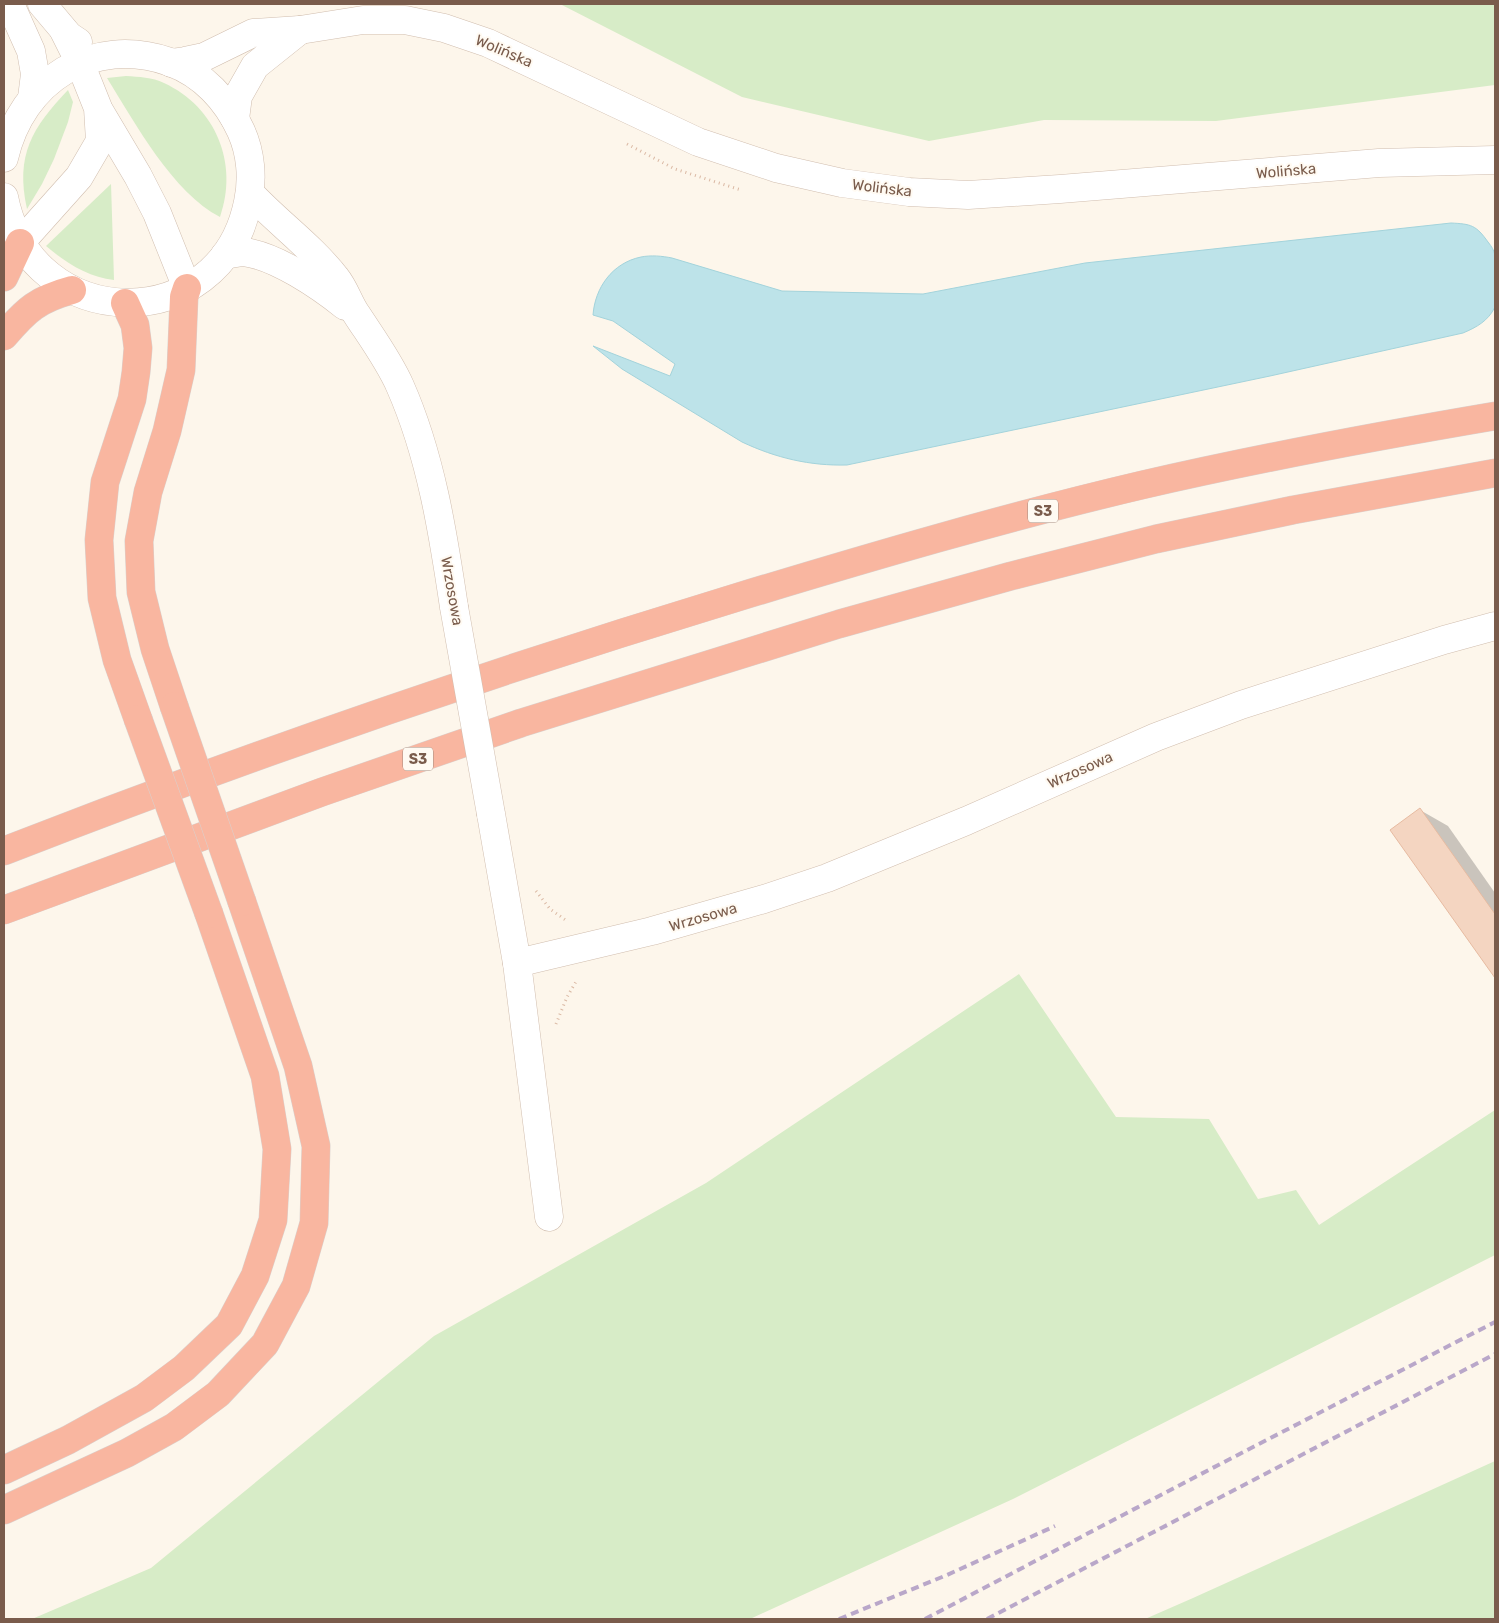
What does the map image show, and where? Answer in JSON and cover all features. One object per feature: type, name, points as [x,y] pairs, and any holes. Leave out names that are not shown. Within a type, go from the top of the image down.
[{"type":"highway","points":[[4,277],[20,243]]},
{"type":"highway","points":[[4,1510],[127,1453],[174,1427],[218,1394],[264,1344],[296,1286],[314,1223],[316,1146],[298,1066],[155,650],[142,592],[139,540],[148,492],[167,431],[181,370],[184,297],[187,288]]},
{"type":"highway","points":[[4,336],[30,307],[52,295],[72,290]]},
{"type":"highway","points":[[4,1470],[68,1440],[144,1398],[184,1368],[229,1325],[255,1276],[273,1220],[277,1149],[265,1076],[209,914],[117,660],[102,598],[99,540],[105,482],[132,399],[138,348],[135,325],[125,303]]},
{"type":"highway","name":"S3","points":[[4,851],[105,811],[326,731],[599,639],[817,573],[1142,485],[1280,456],[1495,416]]},
{"type":"highway","name":"S3","points":[[4,910],[322,792],[512,726],[839,624],[1011,576],[1156,539],[1293,510],[1495,473]]},
{"type":"street","points":[[10,4],[31,51],[35,74],[32,98]]},
{"type":"street","points":[[20,243],[79,177],[100,140],[92,59],[84,47],[68,36],[42,4]]},
{"type":"street","name":"Wolińska","points":[[171,63],[204,57],[253,33],[300,30],[405,12],[488,43],[698,142],[776,168],[842,183],[910,192],[968,195],[1378,163],[1495,160]]},
{"type":"street","name":"Wolińska","points":[[235,119],[238,96],[255,66],[300,30]]},
{"type":"street","points":[[4,158],[13,127],[32,98],[54,78],[92,59],[133,54],[171,63],[201,79],[226,104],[243,136],[251,174],[250,193],[240,228],[225,255],[212,269],[187,288],[144,302],[125,303],[98,299],[72,290],[48,275],[38,266],[20,243],[12,228],[4,197]]},
{"type":"street","points":[[98,108],[138,176],[157,213],[187,288]]},
{"type":"street","name":"Wrzosowa","points":[[250,193],[268,213],[303,242],[337,279],[400,385],[418,432],[438,515],[517,963],[705,917],[827,878],[966,821],[1156,737],[1240,705],[1435,643],[1495,626]]},
{"type":"street","name":"Wrzosowa","points":[[225,255],[244,252],[288,269],[321,287],[362,323]]},
{"type":"street","points":[[517,963],[549,1217]]},
{"type":"path","points":[[532,883],[550,909],[572,925],[581,973],[567,997],[555,1031]]},
{"type":"green space","points":[[560,4],[1495,4],[1495,85],[1216,121],[1044,120],[929,141],[742,97]]},
{"type":"green space","points":[[126,76],[150,78],[164,83],[182,93],[210,122],[219,139],[227,177],[220,217],[203,206],[171,174],[156,155],[107,78]]},
{"type":"green space","points":[[68,90],[73,102],[68,122],[54,159],[27,209],[23,173],[25,158],[36,130]]},
{"type":"green space","points":[[111,184],[114,280],[95,276],[78,268],[46,246]]},
{"type":"green space","points":[[1019,974],[1116,1117],[1209,1119],[1258,1199],[1296,1190],[1319,1225],[1495,1110],[1495,1255],[1013,1499],[750,1619],[32,1619],[151,1568],[434,1336],[706,1183]]},
{"type":"green space","points":[[1495,1461],[1495,1619],[1145,1619],[1193,1598]]},
{"type":"water","points":[[1451,223],[1464,224],[1476,229],[1491,245],[1495,256],[1495,307],[1482,323],[1463,333],[1270,376],[847,465],[793,460],[742,442],[622,369],[593,346],[670,376],[675,364],[613,321],[593,315],[597,295],[607,278],[622,265],[645,256],[672,258],[782,291],[923,294],[1085,263]]},
{"type":"building","points":[[1420,808],[1495,914],[1495,978],[1390,830]]},
{"type":"railway","points":[[925,1619],[1495,1322]]},
{"type":"railway","points":[[987,1619],[1495,1354]]},
{"type":"railway","points":[[839,1619],[947,1575],[1055,1526]]}]
